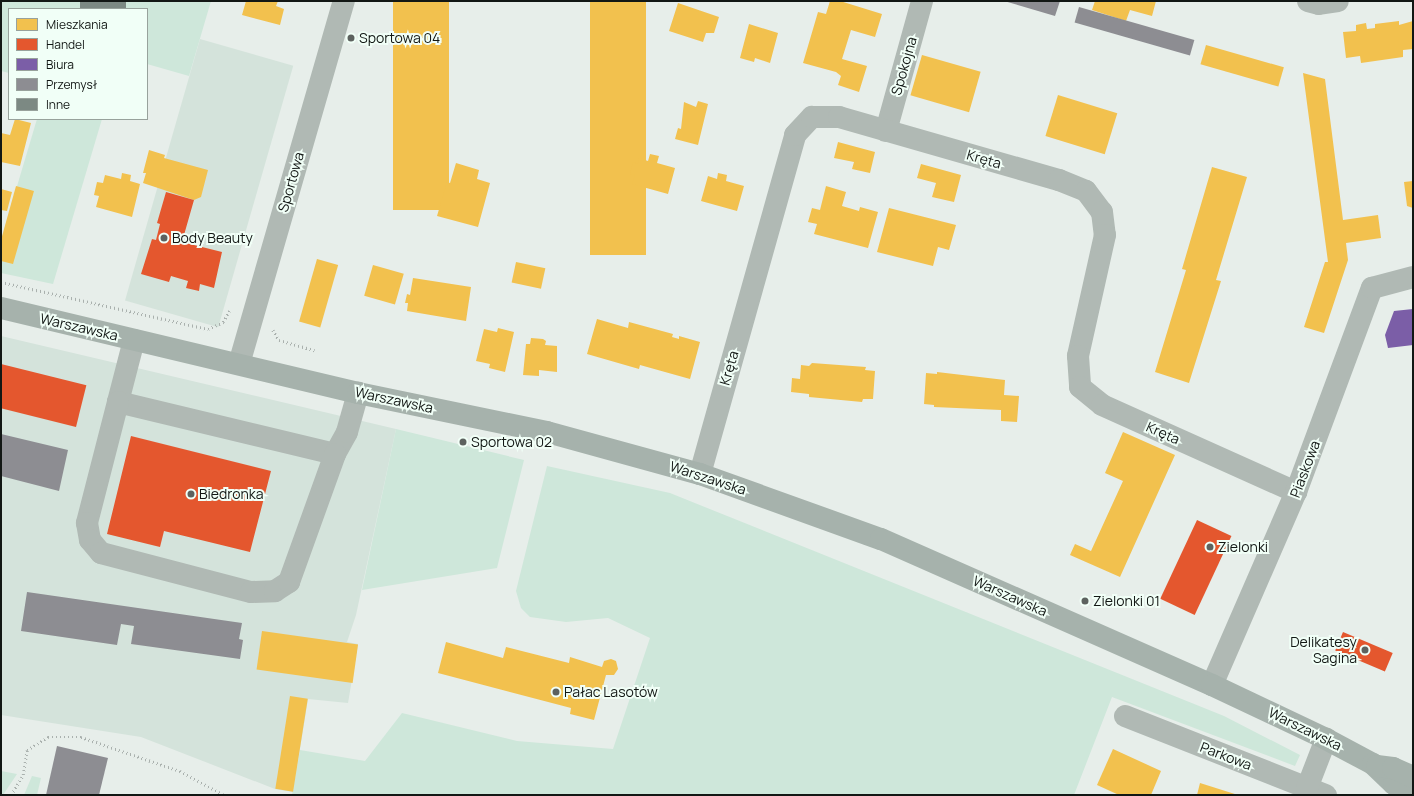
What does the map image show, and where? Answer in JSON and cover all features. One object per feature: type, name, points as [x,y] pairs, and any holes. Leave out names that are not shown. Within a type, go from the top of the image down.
[{"type":"main road","name":"Warszawska","points":[[1,308],[358,393],[547,432],[700,474],[882,539],[1212,685],[1326,739],[1376,766],[1394,784],[1412,795]]},
{"type":"main road","name":"Warszawska","points":[[1376,766],[1394,768],[1413,777]]},
{"type":"street","name":"Sportowa","points":[[239,364],[344,1]]},
{"type":"street","name":"Spokojna","points":[[886,131],[922,1]]},
{"type":"street","points":[[1308,1],[1319,4],[1338,1]]},
{"type":"street","name":"Kręta","points":[[700,474],[795,135],[812,117],[839,117],[1059,180],[1086,191],[1102,212],[1105,235],[1078,356],[1080,387],[1102,405],[1296,492]]},
{"type":"street","name":"Piaskowa","points":[[1212,685],[1296,492],[1372,288],[1413,277]]},
{"type":"street","points":[[134,340],[88,523],[90,540],[101,553],[251,592],[275,591],[289,582],[335,454],[347,432],[358,393]]},
{"type":"street","points":[[118,402],[335,454]]},
{"type":"street","name":"Parkowa","points":[[1125,716],[1317,791]]},
{"type":"street","points":[[1317,791],[1326,739]]},
{"type":"path","points":[[1,282],[208,329],[223,322],[232,305]]},
{"type":"path","points":[[11,795],[23,775],[27,750],[48,737],[81,736],[180,771],[224,795]]},
{"type":"shaded area","points":[[200,39],[293,66],[218,327],[125,300]]},
{"type":"shaded area","points":[[1,336],[396,429],[356,615],[347,642],[358,644],[348,703],[308,699],[293,792],[275,789],[141,737],[1,715]]},
{"type":"green space","points":[[1,1],[211,1],[189,76],[148,64],[148,8],[8,8],[8,73],[1,71]]},
{"type":"green space","points":[[37,120],[102,120],[53,284],[1,273],[1,240]]},
{"type":"green space","points":[[396,429],[524,460],[497,568],[362,590]]},
{"type":"green space","points":[[547,466],[670,493],[1224,716],[1300,755],[1295,766],[1112,697],[1074,795],[292,795],[300,750],[365,761],[402,713],[517,741],[613,749],[650,638],[608,618],[566,622],[530,617],[521,608],[516,591]]},
{"type":"green space","points":[[1,771],[17,774],[3,795],[1,795]]},
{"type":"green space","points":[[32,776],[41,778],[37,795],[24,795]]},
{"type":"building: Mieszkania","points":[[246,1],[278,1],[276,6],[284,9],[280,25],[242,15]]},
{"type":"building: Mieszkania","points":[[393,1],[449,1],[449,210],[393,210]]},
{"type":"building: Mieszkania","points":[[590,1],[646,1],[646,255],[590,255]]},
{"type":"building: Mieszkania","points":[[830,1],[840,1],[882,14],[875,37],[851,30],[842,59],[867,66],[859,92],[838,85],[841,76],[836,72],[803,63],[818,12],[826,14]]},
{"type":"building: Mieszkania","points":[[1095,1],[1156,1],[1152,16],[1130,10],[1126,21],[1092,10]]},
{"type":"building: Mieszkania","points":[[678,3],[719,17],[714,33],[706,33],[703,42],[669,31]]},
{"type":"building: Mieszkania","points":[[1399,21],[1399,25],[1413,21],[1413,49],[1403,50],[1403,57],[1361,63],[1360,56],[1346,58],[1343,32],[1356,31],[1356,25],[1366,23],[1367,29],[1375,28],[1375,24]]},
{"type":"building: Mieszkania","points":[[749,24],[778,33],[770,63],[755,58],[754,62],[740,58]]},
{"type":"building: Mieszkania","points":[[1206,45],[1284,67],[1278,87],[1200,64]]},
{"type":"building: Mieszkania","points":[[922,55],[981,72],[969,112],[910,95]]},
{"type":"building: Mieszkania","points":[[1303,73],[1325,79],[1343,220],[1378,215],[1381,238],[1346,243],[1348,260],[1324,333],[1304,327],[1325,262],[1328,262]]},
{"type":"building: Mieszkania","points":[[1058,95],[1117,113],[1105,154],[1045,136]]},
{"type":"building: Mieszkania","points":[[698,101],[708,104],[698,145],[675,139],[678,128],[681,129],[684,102],[696,107]]},
{"type":"building: Mieszkania","points":[[15,120],[31,123],[20,166],[1,162],[1,133],[10,135]]},
{"type":"building: Mieszkania","points":[[838,142],[875,152],[870,173],[852,169],[854,162],[834,158]]},
{"type":"building: Mieszkania","points":[[149,150],[165,155],[164,158],[208,170],[201,197],[194,200],[143,183],[146,173],[143,173]]},
{"type":"building: Mieszkania","points":[[650,154],[659,156],[657,163],[675,168],[668,194],[632,184],[635,175],[630,174],[633,162],[638,164],[639,158],[648,161]]},
{"type":"building: Mieszkania","points":[[456,163],[479,170],[477,179],[490,183],[478,227],[437,216],[447,182],[450,183]]},
{"type":"building: Mieszkania","points":[[921,164],[961,175],[954,202],[932,197],[936,183],[917,178]]},
{"type":"building: Mieszkania","points":[[1212,167],[1247,177],[1216,280],[1221,281],[1189,383],[1155,372],[1186,270],[1182,269]]},
{"type":"building: Mieszkania","points":[[122,173],[131,175],[130,181],[140,184],[132,217],[96,207],[99,196],[94,195],[97,182],[103,183],[105,175],[121,179]]},
{"type":"building: Mieszkania","points":[[718,173],[727,175],[726,181],[744,186],[737,211],[701,201],[708,176],[717,179]]},
{"type":"building: Mieszkania","points":[[1413,181],[1413,208],[1407,206],[1404,182]]},
{"type":"building: Mieszkania","points":[[16,186],[34,191],[13,264],[1,261],[1,240]]},
{"type":"building: Mieszkania","points":[[826,186],[846,192],[842,206],[859,211],[860,207],[878,212],[868,248],[814,234],[817,224],[808,222],[812,208],[820,210]]},
{"type":"building: Mieszkania","points":[[1,189],[12,192],[7,211],[1,210]]},
{"type":"building: Mieszkania","points":[[889,208],[956,225],[949,250],[938,247],[933,266],[877,252]]},
{"type":"building: Mieszkania","points":[[317,259],[338,265],[320,328],[299,321]]},
{"type":"building: Mieszkania","points":[[516,262],[545,268],[541,289],[512,283]]},
{"type":"building: Mieszkania","points":[[373,265],[404,274],[395,305],[364,296]]},
{"type":"building: Mieszkania","points":[[413,278],[471,287],[466,321],[407,311],[408,303],[405,303],[407,294],[410,295]]},
{"type":"building: Mieszkania","points":[[597,319],[628,328],[629,322],[673,334],[672,337],[679,339],[679,336],[700,342],[690,379],[640,365],[639,369],[587,354]]},
{"type":"building: Mieszkania","points":[[498,328],[514,332],[505,372],[489,368],[490,364],[476,361],[484,329],[497,332]]},
{"type":"building: Mieszkania","points":[[531,338],[543,339],[546,341],[545,345],[557,346],[557,372],[539,370],[539,376],[523,375],[526,344],[530,344]]},
{"type":"building: Mieszkania","points":[[812,363],[866,367],[865,370],[875,371],[873,399],[863,399],[862,402],[809,397],[809,394],[791,392],[792,378],[800,379],[801,365],[809,366]]},
{"type":"building: Mieszkania","points":[[937,372],[1005,380],[1004,395],[1019,396],[1017,422],[1001,421],[1001,410],[934,407],[934,405],[924,404],[926,373],[937,374]]},
{"type":"building: Mieszkania","points":[[1123,432],[1175,455],[1120,577],[1070,555],[1075,544],[1091,551],[1123,481],[1105,473]]},
{"type":"building: Mieszkania","points":[[262,631],[358,644],[353,683],[257,670]]},
{"type":"building: Mieszkania","name":"Pałac Lasotów","points":[[446,642],[503,658],[506,647],[569,663],[570,657],[602,667],[604,661],[611,659],[616,661],[618,669],[614,675],[606,675],[594,720],[570,714],[571,708],[438,673]]},
{"type":"building: Mieszkania","points":[[290,696],[308,699],[293,792],[275,789]]},
{"type":"building: Mieszkania","points":[[1113,749],[1161,771],[1151,795],[1119,795],[1097,785]]},
{"type":"building: Mieszkania","points":[[1200,783],[1238,795],[1197,795]]},
{"type":"building: Handel","points":[[166,192],[194,200],[182,242],[222,252],[214,288],[200,284],[199,291],[186,288],[188,281],[171,276],[169,282],[141,274],[152,239],[156,240],[160,224],[157,223]]},
{"type":"building: Handel","points":[[1,364],[86,385],[76,427],[1,408]]},
{"type":"building: Handel","name":"Biedronka","points":[[131,436],[271,471],[250,552],[164,531],[160,547],[107,534]]},
{"type":"building: Handel","points":[[1197,520],[1231,536],[1195,615],[1160,599]]},
{"type":"building: Handel","points":[[1343,632],[1393,653],[1385,672],[1335,650]]},
{"type":"building: Biura","points":[[1413,309],[1413,345],[1388,348],[1385,335],[1394,311]]},
{"type":"building: Przemysł","points":[[1004,1],[1060,1],[1055,16]]},
{"type":"building: Przemysł","points":[[1079,7],[1194,40],[1190,55],[1075,22]]},
{"type":"building: Przemysł","points":[[1,434],[68,450],[59,491],[1,476]]},
{"type":"building: Przemysł","points":[[27,592],[242,623],[239,639],[243,640],[240,659],[131,644],[134,626],[121,624],[117,645],[21,631]]},
{"type":"building: Przemysł","points":[[57,746],[108,758],[99,795],[46,795]]},
{"type":"building: Inne","points":[[80,1],[126,1],[126,8],[80,8]]},
{"type":"place","name":"Sportowa 04","points":[[351,38]]},
{"type":"place","name":"Body Beauty","points":[[164,238]]},
{"type":"place","name":"Sportowa 02","points":[[463,442]]},
{"type":"place","name":"Biedronka","points":[[191,494]]},
{"type":"place","name":"Zielonki","points":[[1210,547]]},
{"type":"place","name":"Zielonki 01","points":[[1085,601]]},
{"type":"place","name":"Delikatesy Sagina","points":[[1365,650]]},
{"type":"place","name":"Pałac Lasotów","points":[[556,692]]}]
